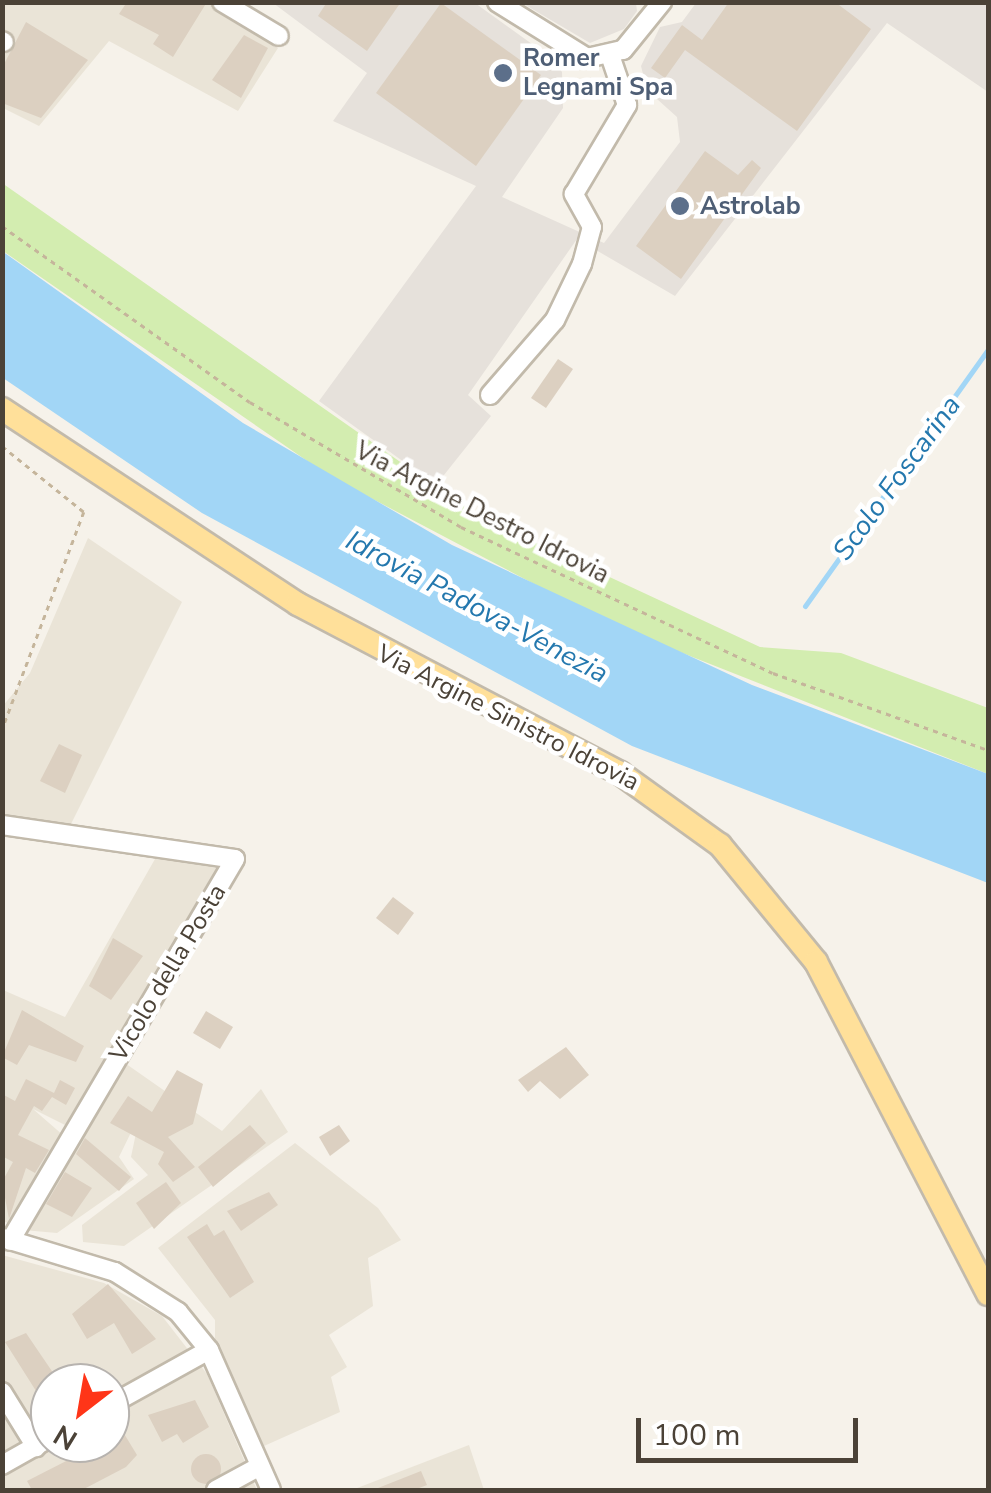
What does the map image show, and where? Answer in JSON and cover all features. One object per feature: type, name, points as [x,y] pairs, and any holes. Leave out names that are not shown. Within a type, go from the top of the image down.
[{"type":"main road","name":"Via Argine Sinistro Idrovia","points":[[2,409],[298,604],[620,773],[720,845],[816,962],[988,1294]]},
{"type":"street","points":[[222,2],[279,36]]},
{"type":"street","points":[[497,2],[569,53],[610,56]]},
{"type":"street","points":[[610,56],[662,2]]},
{"type":"street","points":[[490,395],[555,320],[582,264],[592,227],[574,194],[622,125],[627,105],[610,56]]},
{"type":"street","name":"Vicolo della Posta","points":[[2,825],[235,859],[6,1240]]},
{"type":"street","points":[[6,1240],[138,1282],[209,1350],[271,1490]]},
{"type":"street","points":[[130,1394],[209,1350]]},
{"type":"street","points":[[2,1392],[30,1426]]},
{"type":"street","points":[[2,1465],[30,1449]]},
{"type":"street","points":[[216,1490],[260,1466]]},
{"type":"path","name":"Via Argine Destro Idrovia","points":[[2,226],[172,351],[462,527],[773,673],[988,750]]},
{"type":"path","points":[[2,446],[84,512],[2,730]]},
{"type":"shaded area","points":[[2,3],[212,3],[278,48],[238,111],[109,41],[39,126],[3,108]]},
{"type":"shaded area","points":[[273,3],[475,3],[550,57],[562,72],[563,108],[502,197],[604,243],[680,142],[677,117],[647,90],[641,66],[660,27],[682,22],[696,3],[988,3],[988,92],[887,23],[675,296],[577,239],[468,395],[491,416],[436,485],[319,401],[476,186],[333,121],[367,73]]},
{"type":"shaded area","points":[[522,3],[636,3],[637,11],[624,29],[590,43]]},
{"type":"shaded area","points":[[88,538],[182,602],[65,836],[3,819],[2,707],[30,673]]},
{"type":"shaded area","points":[[159,852],[227,860],[67,1126],[33,1109],[64,1136],[12,1225],[3,1221],[3,990],[65,1017]]},
{"type":"shaded area","points":[[122,1061],[222,1131],[261,1089],[288,1132],[124,1246],[83,1242],[82,1225],[148,1175],[131,1157],[140,1114],[119,1157],[134,1179],[57,1233],[23,1230]]},
{"type":"shaded area","points":[[295,1143],[378,1208],[401,1240],[368,1258],[373,1306],[329,1335],[347,1367],[331,1377],[340,1412],[264,1446],[215,1348],[215,1320],[158,1248]]},
{"type":"shaded area","points":[[2,1255],[104,1283],[162,1316],[207,1374],[257,1490],[3,1490]]},
{"type":"shaded area","points":[[469,1445],[484,1490],[352,1490]]},
{"type":"green space","points":[[2,183],[476,515],[760,647],[841,653],[988,708],[988,774],[614,626],[329,476],[3,251]]},
{"type":"water","name":"Idrovia Padova-Venezia","points":[[2,251],[243,423],[452,545],[752,685],[988,774],[988,883],[632,746],[202,513],[3,378]]},
{"type":"building","points":[[127,2],[207,2],[173,57],[153,44],[159,35],[119,14]]},
{"type":"building","points":[[327,2],[401,2],[367,51],[318,16]]},
{"type":"building","points":[[729,2],[835,2],[871,29],[797,131],[685,50],[665,78],[651,68],[682,25],[702,40]]},
{"type":"building","points":[[441,3],[541,75],[476,166],[376,93]]},
{"type":"building","points":[[26,22],[88,60],[41,118],[2,103],[2,68]]},
{"type":"building","points":[[244,35],[268,48],[241,98],[212,80]]},
{"type":"building","points":[[705,151],[738,175],[752,160],[761,168],[681,279],[636,246]]},
{"type":"building","points":[[558,359],[573,369],[546,408],[531,398]]},
{"type":"building","points":[[59,744],[82,755],[65,793],[40,781]]},
{"type":"building","points":[[393,897],[414,913],[398,935],[376,918]]},
{"type":"building","points":[[113,938],[143,956],[111,1000],[89,986]]},
{"type":"building","points":[[22,1010],[84,1046],[76,1062],[29,1045],[17,1065],[2,1057]]},
{"type":"building","points":[[206,1011],[233,1027],[220,1049],[193,1033]]},
{"type":"building","points":[[566,1047],[589,1075],[560,1099],[540,1081],[528,1092],[518,1080]]},
{"type":"building","points":[[177,1070],[203,1084],[193,1124],[168,1137],[195,1167],[173,1182],[158,1164],[164,1152],[110,1123],[128,1096],[152,1112]]},
{"type":"building","points":[[26,1079],[54,1093],[60,1080],[75,1088],[66,1105],[52,1097],[42,1111],[34,1106],[18,1135],[49,1150],[35,1173],[26,1168],[9,1219],[2,1182],[13,1162],[2,1156],[2,1094],[15,1101]]},
{"type":"building","points":[[250,1125],[266,1143],[213,1187],[198,1167]]},
{"type":"building","points":[[339,1125],[350,1141],[330,1156],[319,1137]]},
{"type":"building","points":[[85,1138],[131,1177],[119,1191],[76,1154]]},
{"type":"building","points":[[65,1172],[92,1188],[72,1217],[46,1204]]},
{"type":"building","points":[[166,1182],[181,1203],[154,1229],[136,1203]]},
{"type":"building","points":[[269,1192],[278,1205],[241,1231],[227,1211]]},
{"type":"building","points":[[207,1224],[214,1236],[224,1230],[254,1282],[230,1298],[187,1237]]},
{"type":"building","points":[[108,1284],[156,1339],[132,1354],[114,1323],[87,1339],[72,1314]]},
{"type":"building","points":[[26,1333],[46,1363],[30,1363],[30,1381],[5,1342]]},
{"type":"building","points":[[195,1400],[209,1427],[183,1443],[177,1434],[162,1442],[148,1415]]},
{"type":"building","points":[[130,1444],[137,1455],[130,1463]]},
{"type":"building","points":[[206,1454],[217,1458],[221,1469],[217,1480],[206,1484],[195,1480],[191,1469],[195,1458]]},
{"type":"building","points":[[62,1463],[130,1463],[82,1490],[32,1490],[27,1481]]},
{"type":"building","points":[[421,1471],[427,1485],[414,1490],[373,1490]]},
{"type":"waterway","name":"Scolo Foscarina","points":[[805,606],[988,349]]},
{"type":"place","name":"Romer Legnami Spa","points":[[503,73]]},
{"type":"place","name":"Astrolab","points":[[680,206]]}]
